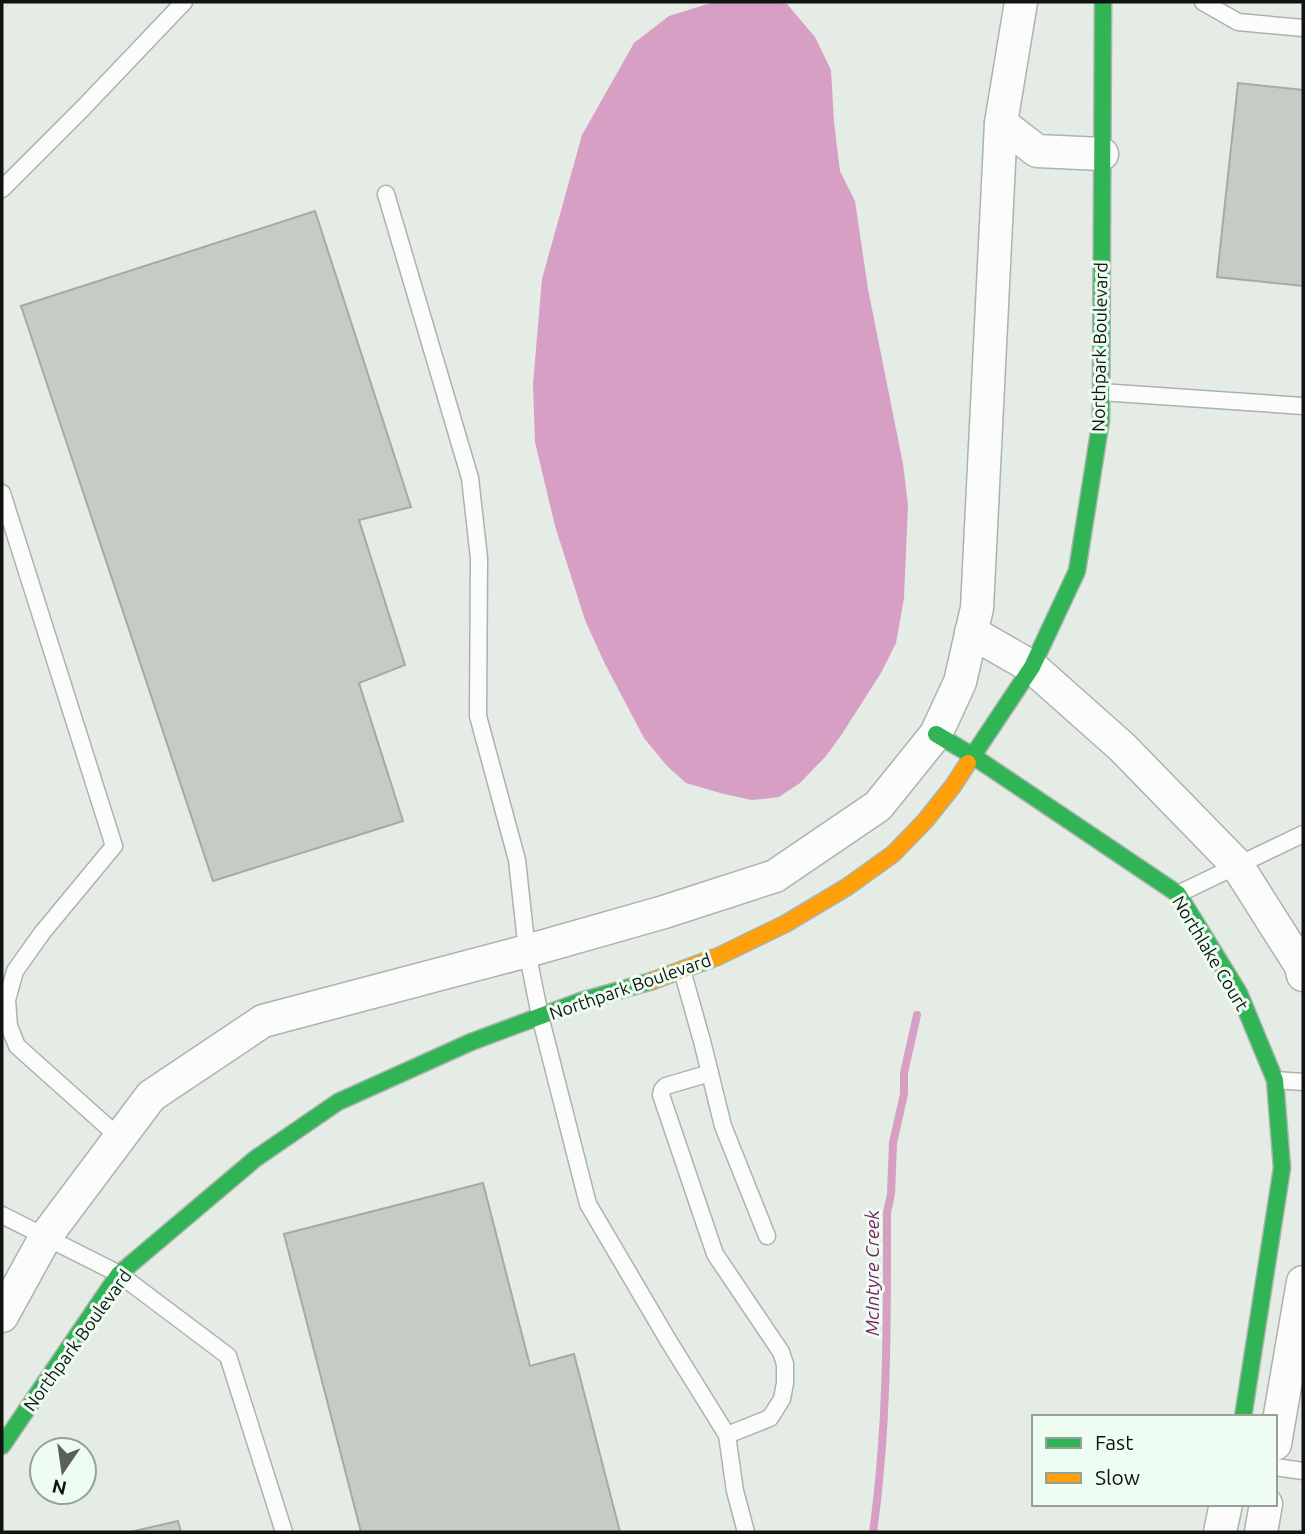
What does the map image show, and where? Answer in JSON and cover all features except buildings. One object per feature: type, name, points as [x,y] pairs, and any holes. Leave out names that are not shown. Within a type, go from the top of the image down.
[{"type":"street","points":[[2,1317],[46,1236],[151,1096],[263,1021],[527,951],[664,912],[775,876],[878,806],[936,734],[960,681],[977,608],[1001,123],[1021,2]]},
{"type":"street","name":"Northpark Boulevard","points":[[2,1446],[119,1274],[256,1159],[338,1102],[471,1042],[581,1001],[682,970],[719,956],[785,924],[847,887],[892,854],[925,821],[953,786],[1032,667],[1077,571],[1101,420],[1103,2]]},
{"type":"street","points":[[1001,123],[1038,151],[1102,154]]},
{"type":"street","points":[[971,632],[1032,667],[1122,747],[1237,865],[1301,966],[1303,975]]},
{"type":"street","name":"Northlake Court","points":[[936,734],[1178,894],[1239,993],[1275,1080],[1282,1168],[1243,1415]]},
{"type":"street","points":[[1277,1432],[1303,1282]]},
{"type":"street","points":[[1220,1532],[1226,1506]]},
{"type":"street","points":[[1261,1532],[1266,1506]]},
{"type":"lane","points":[[2,189],[184,2]]},
{"type":"lane","points":[[1203,2],[1238,22],[1303,28]]},
{"type":"lane","points":[[386,194],[470,478],[480,558],[478,716],[517,860],[527,951],[540,1016],[588,1204],[727,1435],[735,1491],[746,1532]]},
{"type":"lane","points":[[1101,392],[1303,406]]},
{"type":"lane","points":[[2,493],[114,846],[15,971],[7,1000],[9,1026],[17,1046],[120,1138]]},
{"type":"lane","points":[[1178,894],[1303,834]]},
{"type":"lane","points":[[682,970],[723,1126],[767,1236]]},
{"type":"lane","points":[[710,1073],[666,1086],[661,1095],[715,1254],[781,1352],[785,1364],[782,1399],[770,1418],[727,1435]]},
{"type":"lane","points":[[1275,1080],[1303,1082]]},
{"type":"lane","points":[[2,1216],[119,1274],[228,1356],[284,1532]]},
{"type":"lane","points":[[1277,1467],[1303,1471]]},
{"type":"shaded area","points":[[714,2],[787,4],[815,37],[831,70],[840,171],[855,201],[868,289],[903,464],[908,505],[904,598],[896,643],[881,673],[826,756],[800,783],[779,797],[752,800],[686,783],[667,766],[644,738],[585,620],[555,526],[535,442],[533,384],[542,279],[582,135],[634,43],[669,16]]},
{"type":"waterway","name":"McIntyre Creek","points":[[873,1532],[884,1413],[887,1213],[891,1194],[893,1143],[917,1015]]},
{"type":"traffic: fast","points":[[968,763],[1032,667],[1077,571],[1101,420],[1103,2]]},
{"type":"traffic: fast","points":[[936,734],[1178,894],[1239,993],[1275,1080],[1282,1168],[1243,1415]]},
{"type":"traffic: fast","points":[[2,1446],[119,1274],[255,1159],[338,1102],[471,1042],[581,1001],[652,981]]},
{"type":"traffic: slow","points":[[652,981],[719,956],[785,924],[847,887],[893,854],[925,821],[968,763]]}]
